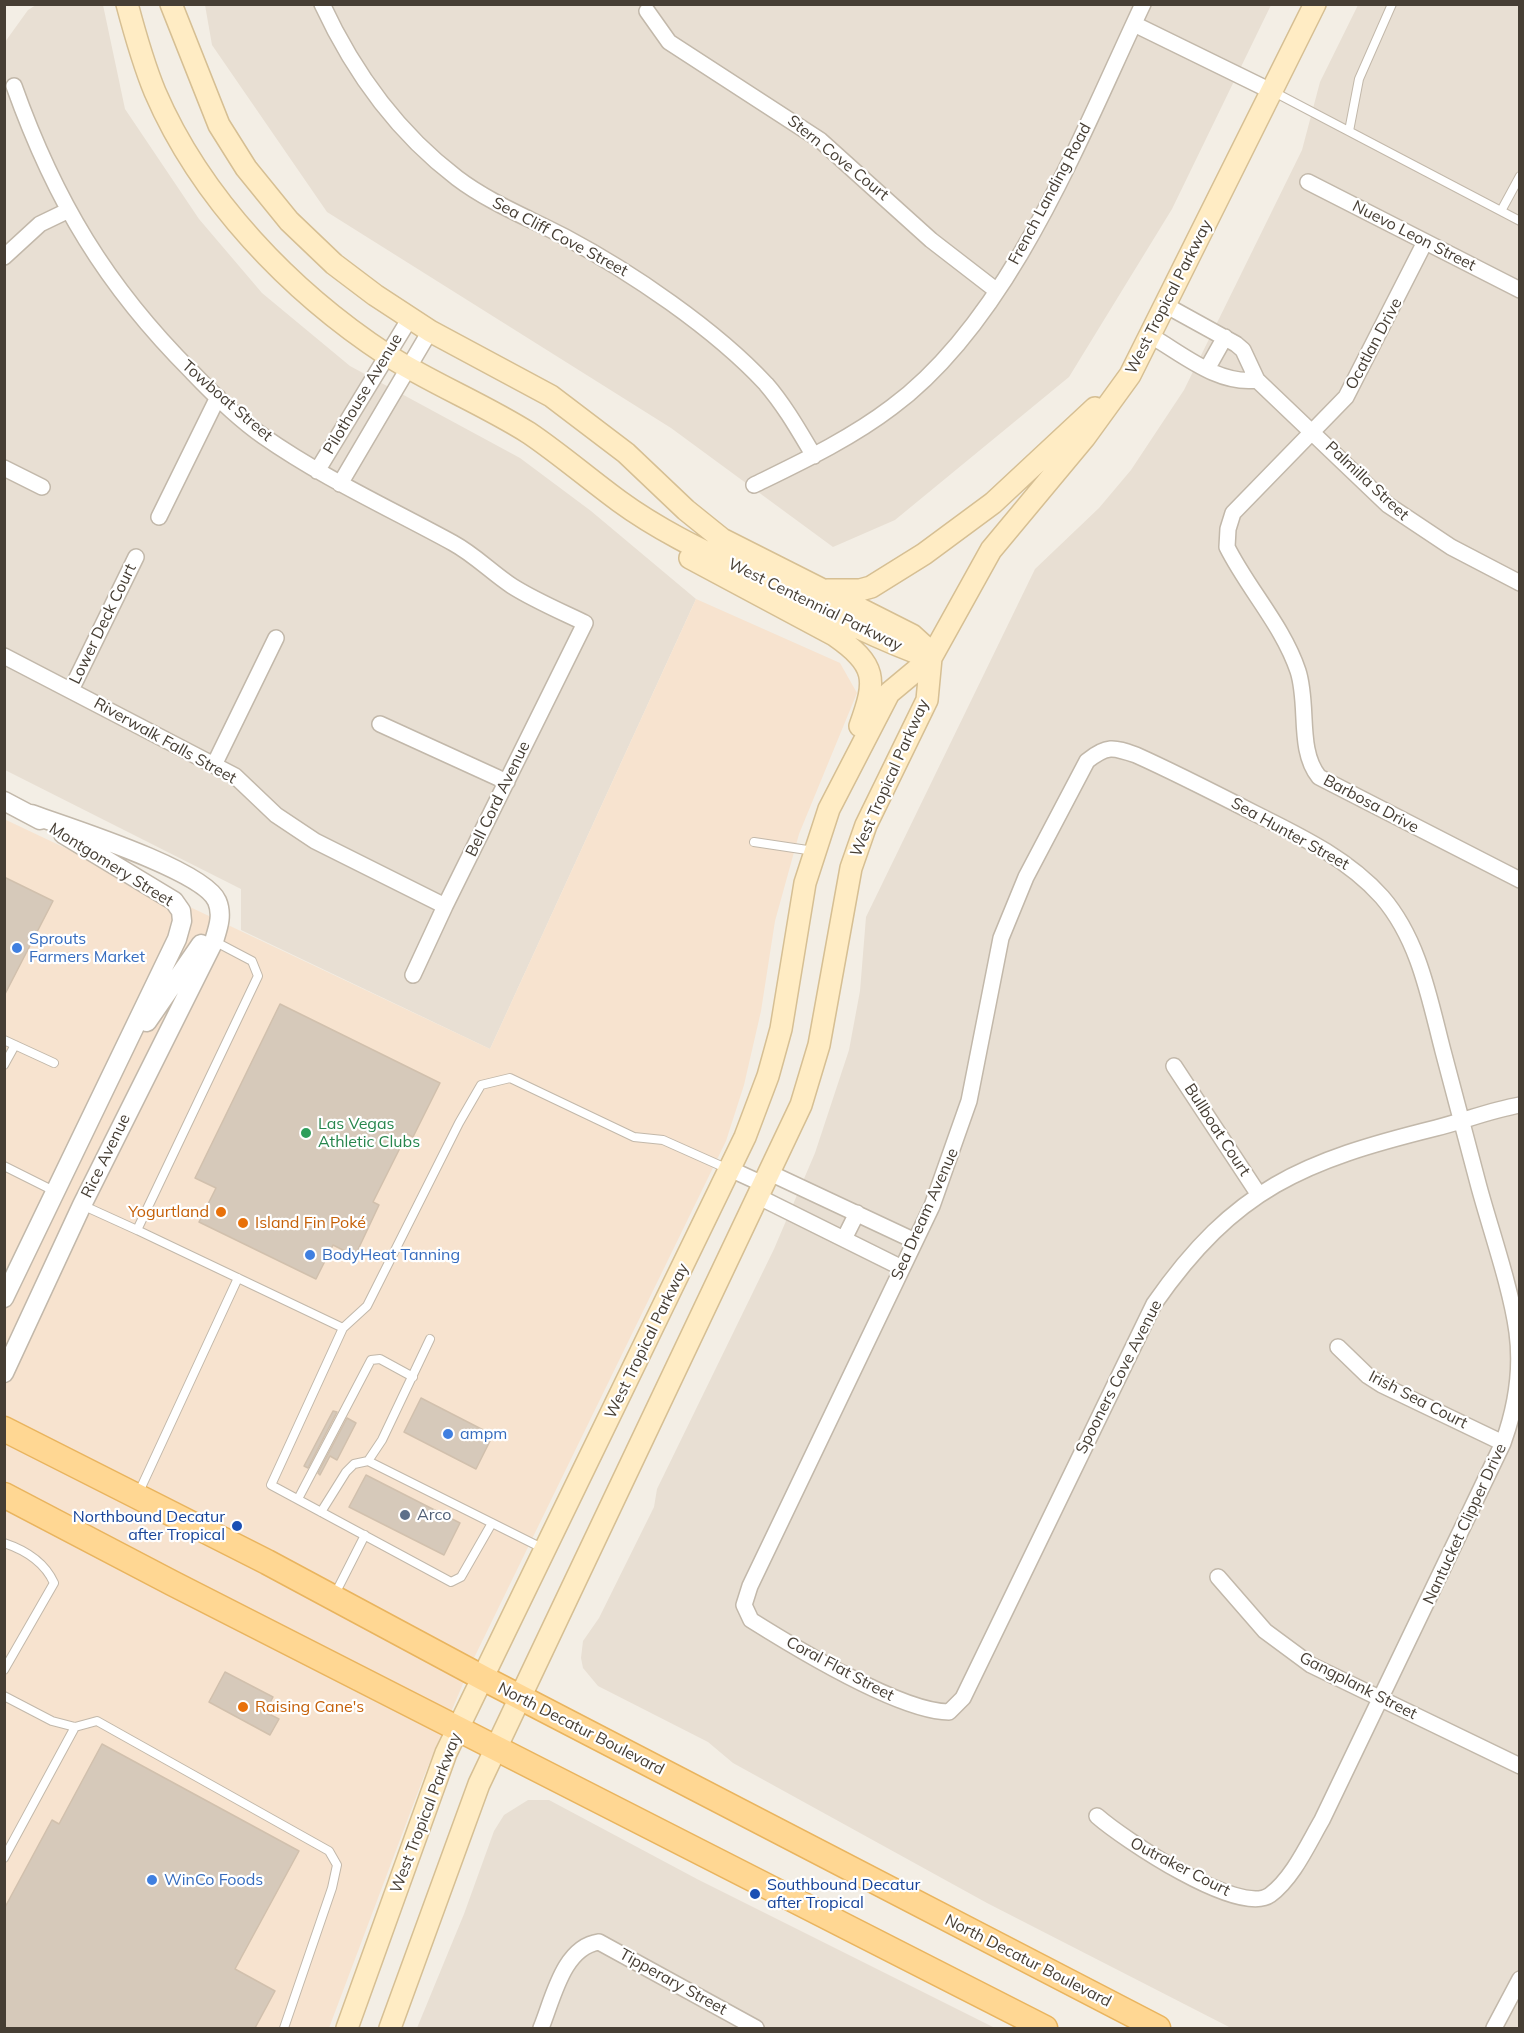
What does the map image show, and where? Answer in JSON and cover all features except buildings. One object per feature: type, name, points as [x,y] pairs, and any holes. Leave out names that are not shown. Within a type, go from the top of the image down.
[{"type":"main road","name":"West Centennial Parkway","points":[[127,4],[156,93],[184,145],[215,193],[261,249],[308,295],[387,354],[409,368],[474,400],[529,434],[585,472],[620,502],[680,538],[891,644],[931,658]]},
{"type":"main road","name":"West Centennial Parkway","points":[[171,4],[219,125],[246,168],[289,221],[334,264],[430,331],[551,396],[626,453],[686,510],[722,539],[912,635],[923,645],[931,658]]},
{"type":"main road","name":"West Tropical Parkway","points":[[347,2028],[428,1799],[458,1729],[730,1169],[768,1076],[782,1029],[805,883],[813,851],[829,809],[889,693],[931,658],[991,550],[1085,437],[1130,375],[1167,306],[1315,4]]},
{"type":"main road","points":[[820,590],[860,590],[872,587],[924,554],[993,503],[1130,375]]},
{"type":"main road","points":[[620,502],[666,545],[834,635],[852,648],[865,663],[873,682],[870,697],[829,809]]},
{"type":"main road","name":"West Tropical Parkway","points":[[390,2028],[479,1784],[801,1105],[819,1045],[851,868],[866,825],[927,700],[931,658]]},
{"type":"main road","name":"North Decatur Boulevard","points":[[4,1429],[267,1562],[519,1697],[1158,2028]]},
{"type":"main road","points":[[4,1495],[1045,2028]]},
{"type":"street","name":"Sea Cliff Cove Street","points":[[322,4],[334,31],[372,91],[408,133],[435,159],[458,179],[489,198],[573,241],[633,276],[707,332],[766,384],[787,411],[814,456]]},
{"type":"street","name":"French Landing Road","points":[[754,485],[814,456],[893,406],[919,384],[957,344],[997,291],[1037,224],[1143,4]]},
{"type":"street","name":"Stern Cove Court","points":[[647,11],[669,42],[820,140],[931,240],[997,291]]},
{"type":"street","points":[[1134,24],[1273,92]]},
{"type":"street","name":"Towboat Street","points":[[14,86],[30,130],[67,211],[126,301],[177,357],[218,397],[262,435],[317,471],[451,542],[477,557],[512,586],[585,623]]},
{"type":"street","name":"Nuevo Leon Street","points":[[1308,182],[1520,290]]},
{"type":"street","points":[[4,257],[40,224],[67,211]]},
{"type":"street","name":"Ocatlan Drive","points":[[1233,513],[1314,431],[1350,389],[1425,242]]},
{"type":"street","name":"Palmilla Street","points":[[1167,306],[1225,337],[1243,350],[1257,380],[1314,431],[1352,472],[1396,511],[1451,548],[1520,583]]},
{"type":"street","name":"Pilothouse Avenue","points":[[317,471],[410,318]]},
{"type":"street","name":"Pilothouse Avenue","points":[[340,484],[430,331]]},
{"type":"street","points":[[1151,336],[1230,380],[1257,380]]},
{"type":"street","points":[[1207,369],[1225,337]]},
{"type":"street","points":[[159,517],[218,397]]},
{"type":"street","points":[[4,468],[42,487]]},
{"type":"street","name":"Barbosa Drive","points":[[1233,513],[1228,529],[1227,547],[1288,647],[1297,669],[1303,690],[1309,765],[1319,777],[1340,789],[1520,880]]},
{"type":"street","name":"Lower Deck Court","points":[[70,690],[136,557]]},
{"type":"street","name":"Bell Cord Avenue","points":[[413,975],[585,623]]},
{"type":"street","points":[[214,765],[276,638]]},
{"type":"street","name":"Riverwalk Falls Street","points":[[4,656],[235,776],[276,815],[315,841],[445,906]]},
{"type":"street","points":[[380,724],[507,782]]},
{"type":"street","name":"Sea Hunter Street","points":[[1102,749],[1118,748],[1136,755],[1293,832],[1343,862],[1382,898],[1401,922],[1415,952],[1462,1121]]},
{"type":"street","name":"Sea Dream Avenue","points":[[744,1605],[761,1562],[945,1174],[969,1101],[994,964],[1011,910],[1075,781],[1088,761],[1102,749]]},
{"type":"street","name":"Montgomery Street","points":[[4,801],[32,814],[152,858],[209,891],[217,899],[220,913],[214,941]]},
{"type":"street","name":"Montgomery Street","points":[[32,814],[174,901],[181,911],[182,921]]},
{"type":"street","name":"Rice Avenue","points":[[4,1298],[177,939],[182,921]]},
{"type":"street","points":[[120,1059],[201,943],[207,940],[214,941]]},
{"type":"street","name":"Rice Avenue","points":[[4,1373],[82,1205],[214,941]]},
{"type":"street","name":"Bullboat Court","points":[[1174,1066],[1259,1194]]},
{"type":"street","name":"Spooners Cove Avenue","points":[[949,1712],[963,1698],[1154,1304],[1192,1254],[1228,1218],[1259,1194],[1312,1165],[1342,1154],[1520,1105]]},
{"type":"street","name":"Nantucket Clipper Drive","points":[[1269,1896],[1286,1879],[1305,1850],[1382,1700],[1503,1443],[1516,1399],[1519,1366],[1517,1330],[1462,1121]]},
{"type":"street","points":[[730,1169],[765,1185],[857,1214],[915,1241]]},
{"type":"street","points":[[765,1185],[844,1239],[902,1268]]},
{"type":"street","points":[[56,1192],[82,1205]]},
{"type":"street","points":[[844,1239],[857,1214]]},
{"type":"street","name":"Irish Sea Court","points":[[1338,1347],[1368,1376],[1382,1385],[1503,1443]]},
{"type":"street","name":"Gangplank Street","points":[[1218,1577],[1265,1631],[1311,1665],[1520,1766]]},
{"type":"street","name":"Coral Flat Street","points":[[744,1605],[751,1620],[868,1685],[914,1707],[932,1712],[949,1712]]},
{"type":"street","name":"Outraker Court","points":[[1097,1816],[1129,1843],[1225,1893],[1245,1899],[1269,1896]]},
{"type":"street","name":"Tipperary Street","points":[[541,2028],[566,1965],[575,1952],[589,1943],[599,1942],[756,2028]]},
{"type":"street","points":[[1494,2028],[1520,1979]]},
{"type":"lane","points":[[1349,130],[1359,79],[1392,4]]},
{"type":"lane","points":[[1273,92],[1520,221]]},
{"type":"lane","points":[[1501,211],[1520,176]]},
{"type":"lane","points":[[754,842],[813,851]]},
{"type":"lane","points":[[138,1230],[258,976],[252,961],[214,941]]},
{"type":"lane","points":[[4,1040],[54,1064]]},
{"type":"lane","points":[[4,1065],[15,1045]]},
{"type":"lane","points":[[492,1523],[461,1577],[451,1582],[271,1485],[343,1328],[367,1306],[481,1084],[510,1078],[634,1137],[663,1140],[730,1169]]},
{"type":"lane","points":[[4,1166],[56,1192]]},
{"type":"lane","points":[[82,1205],[343,1328]]},
{"type":"lane","points":[[136,1497],[238,1278]]},
{"type":"lane","points":[[368,1461],[382,1440],[430,1339]]},
{"type":"lane","points":[[298,1499],[371,1360],[380,1359],[413,1377]]},
{"type":"lane","points":[[321,1512],[346,1472],[354,1464],[368,1461],[546,1550]]},
{"type":"lane","points":[[333,1598],[365,1535]]},
{"type":"lane","points":[[4,1543],[35,1558],[49,1573],[54,1583],[7,1661],[4,1670]]},
{"type":"lane","points":[[4,1696],[52,1721],[75,1727],[98,1721],[329,1851],[337,1865],[332,1888],[284,2028]]},
{"type":"lane","points":[[4,1858],[75,1727]]},
{"type":"shaded area","points":[[36,5],[103,5],[125,109],[199,219],[262,293],[350,366],[520,458],[591,511],[696,599],[490,1049],[241,930],[241,889],[5,770],[5,42],[28,10]]},
{"type":"shaded area","points":[[205,5],[1271,5],[1172,209],[1069,377],[895,520],[833,547],[671,428],[327,212],[212,45]]},
{"type":"shaded area","points":[[1358,5],[1519,5],[1519,2028],[1231,2028],[987,1903],[733,1763],[708,1742],[598,1686],[583,1668],[581,1658],[583,1641],[599,1618],[654,1507],[657,1489],[774,1249],[815,1153],[849,1050],[860,991],[866,917],[1035,569],[1099,508],[1131,470],[1184,390],[1302,150],[1320,82]]},
{"type":"shaded area","points":[[696,599],[840,663],[857,693],[799,834],[775,921],[761,1011],[744,1085],[726,1141],[473,1660],[424,1776],[329,2028],[5,2028],[4,819],[490,1049]]},
{"type":"shaded area","points":[[528,1800],[549,1800],[697,1879],[995,2028],[417,2028],[464,1914],[494,1831],[504,1815]]},
{"type":"place","name":"Sprouts Farmers Market","points":[[17,948]]},
{"type":"place","name":"Las Vegas Athletic Clubs","points":[[306,1133]]},
{"type":"place","name":"Yogurtland","points":[[221,1212]]},
{"type":"place","name":"Island Fin Poké","points":[[243,1223]]},
{"type":"place","name":"BodyHeat Tanning","points":[[310,1255]]},
{"type":"place","name":"ampm","points":[[448,1434]]},
{"type":"place","name":"Arco","points":[[405,1515]]},
{"type":"place","name":"Northbound Decatur after Tropical","points":[[237,1526]]},
{"type":"place","name":"Raising Cane's","points":[[243,1707]]},
{"type":"place","name":"WinCo Foods","points":[[152,1880]]},
{"type":"place","name":"Southbound Decatur after Tropical","points":[[755,1894]]}]
